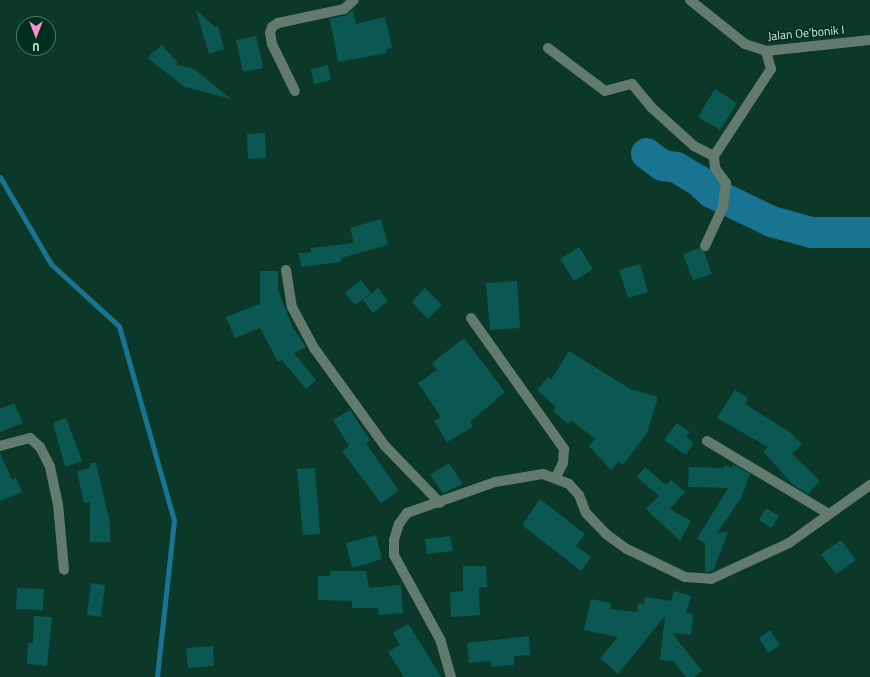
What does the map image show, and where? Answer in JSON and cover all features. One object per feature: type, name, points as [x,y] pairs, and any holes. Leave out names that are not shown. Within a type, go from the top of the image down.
[{"type":"street","points":[[295,91],[272,44],[270,33],[272,27],[278,23],[344,8],[354,0]]},
{"type":"street","name":"Jalan Oe'bonik I","points":[[690,0],[745,44],[766,51],[870,40]]},
{"type":"street","points":[[548,48],[605,91],[632,84],[651,107],[694,146],[714,156]]},
{"type":"street","points":[[705,246],[723,207],[726,183],[715,168],[714,156],[771,70],[766,51]]},
{"type":"street","points":[[286,270],[292,307],[314,348],[385,446],[440,503]]},
{"type":"street","points":[[471,318],[564,449],[563,463],[556,477]]},
{"type":"street","points":[[0,446],[30,438],[40,446],[50,467],[58,504],[64,570]]},
{"type":"street","points":[[707,441],[829,514]]},
{"type":"street","points":[[452,677],[441,641],[394,555],[394,540],[399,524],[407,514],[495,482],[543,474],[556,477],[579,494],[586,513],[606,534],[627,549],[685,577],[711,579],[789,542],[870,485]]},
{"type":"building","points":[[196,10],[215,27],[218,26],[224,49],[209,54]]},
{"type":"building","points":[[353,10],[356,24],[385,17],[392,48],[386,49],[387,53],[338,62],[330,19],[346,15]]},
{"type":"building","points":[[256,36],[263,68],[243,72],[236,40]]},
{"type":"building","points":[[162,45],[178,63],[174,64],[194,69],[231,99],[185,87],[146,57],[151,58],[149,56]]},
{"type":"building","points":[[328,65],[331,80],[314,84],[311,69]]},
{"type":"building","points":[[715,89],[737,103],[720,130],[698,117]]},
{"type":"building","points":[[265,133],[266,158],[248,159],[247,134]]},
{"type":"building","points":[[381,219],[388,245],[341,258],[341,262],[301,267],[299,253],[311,252],[311,248],[354,243],[350,228]]},
{"type":"building","points":[[579,247],[593,269],[574,281],[560,259]]},
{"type":"building","points":[[699,248],[704,252],[712,274],[693,280],[683,254]]},
{"type":"building","points":[[640,264],[648,292],[628,298],[619,270]]},
{"type":"building","points":[[260,271],[278,271],[278,290],[293,328],[306,347],[294,353],[316,380],[306,389],[282,360],[278,362],[260,328],[235,338],[226,317],[260,304]]},
{"type":"building","points":[[361,280],[371,293],[355,305],[345,293]]},
{"type":"building","points":[[517,281],[520,328],[490,330],[486,283]]},
{"type":"building","points":[[378,288],[388,301],[373,313],[363,300]]},
{"type":"building","points":[[425,288],[442,305],[428,319],[412,302]]},
{"type":"building","points":[[464,338],[505,392],[470,422],[473,427],[447,442],[434,421],[441,417],[418,383],[437,370],[432,363]]},
{"type":"building","points":[[569,351],[630,389],[658,397],[647,433],[623,465],[619,461],[611,470],[589,446],[595,439],[571,420],[568,424],[553,411],[556,407],[537,390],[548,377],[551,380]]},
{"type":"building","points":[[735,390],[748,398],[745,404],[791,433],[802,444],[792,454],[820,481],[808,494],[792,484],[763,451],[768,447],[717,418]]},
{"type":"building","points":[[14,403],[23,423],[0,432],[0,409]]},
{"type":"building","points":[[350,410],[370,440],[366,443],[399,491],[381,503],[342,451],[349,446],[333,420]]},
{"type":"building","points":[[66,418],[82,461],[65,467],[53,423]]},
{"type":"building","points":[[677,423],[690,432],[686,437],[694,443],[686,455],[664,440]]},
{"type":"building","points":[[0,453],[12,480],[16,478],[22,492],[0,501]]},
{"type":"building","points":[[90,463],[96,463],[110,523],[110,542],[90,542],[90,502],[84,503],[77,471],[90,468]]},
{"type":"building","points":[[449,463],[463,484],[443,493],[430,475]]},
{"type":"building","points":[[733,464],[750,474],[741,498],[717,533],[728,532],[713,571],[705,572],[705,543],[697,539],[728,488],[688,487],[689,467],[724,468],[725,465],[732,468]]},
{"type":"building","points":[[645,467],[666,485],[671,480],[685,492],[670,509],[691,521],[680,541],[646,509],[659,496],[637,477]]},
{"type":"building","points":[[315,468],[320,534],[303,535],[297,469]]},
{"type":"building","points":[[540,499],[585,534],[576,546],[591,557],[581,571],[522,525]]},
{"type":"building","points":[[766,508],[779,516],[771,528],[759,520]]},
{"type":"building","points":[[376,535],[382,559],[352,568],[346,543]]},
{"type":"building","points":[[450,536],[453,551],[427,554],[425,539]]},
{"type":"building","points":[[841,540],[856,560],[836,574],[821,554]]},
{"type":"building","points":[[463,566],[486,566],[487,587],[479,588],[480,615],[451,617],[450,592],[463,591]]},
{"type":"building","points":[[330,571],[366,571],[369,588],[401,585],[403,613],[379,615],[378,608],[352,608],[352,601],[318,600],[318,576],[330,576]]},
{"type":"building","points":[[91,583],[105,585],[101,617],[87,615]]},
{"type":"building","points":[[17,588],[44,589],[43,610],[16,609]]},
{"type":"building","points":[[674,591],[691,596],[686,613],[693,614],[691,635],[672,633],[702,671],[694,677],[686,677],[673,661],[660,660],[665,616],[618,674],[600,658],[618,637],[584,630],[591,599],[611,603],[610,609],[637,612],[638,603],[644,604],[645,597],[671,601]]},
{"type":"building","points":[[34,616],[52,617],[47,666],[27,664],[28,643],[33,643]]},
{"type":"building","points":[[408,624],[441,677],[404,677],[388,652],[400,645],[393,633]]},
{"type":"building","points":[[770,630],[780,645],[768,653],[759,638]]},
{"type":"building","points":[[529,636],[530,655],[514,656],[514,665],[491,667],[491,661],[469,663],[467,643]]},
{"type":"building","points":[[213,646],[214,666],[188,668],[186,648]]},
{"type":"waterway","points":[[646,153],[662,165],[676,167],[699,181],[711,192],[771,221],[811,232],[870,232]]},
{"type":"waterway","points":[[0,177],[51,264],[119,326],[174,520],[157,677]]}]
